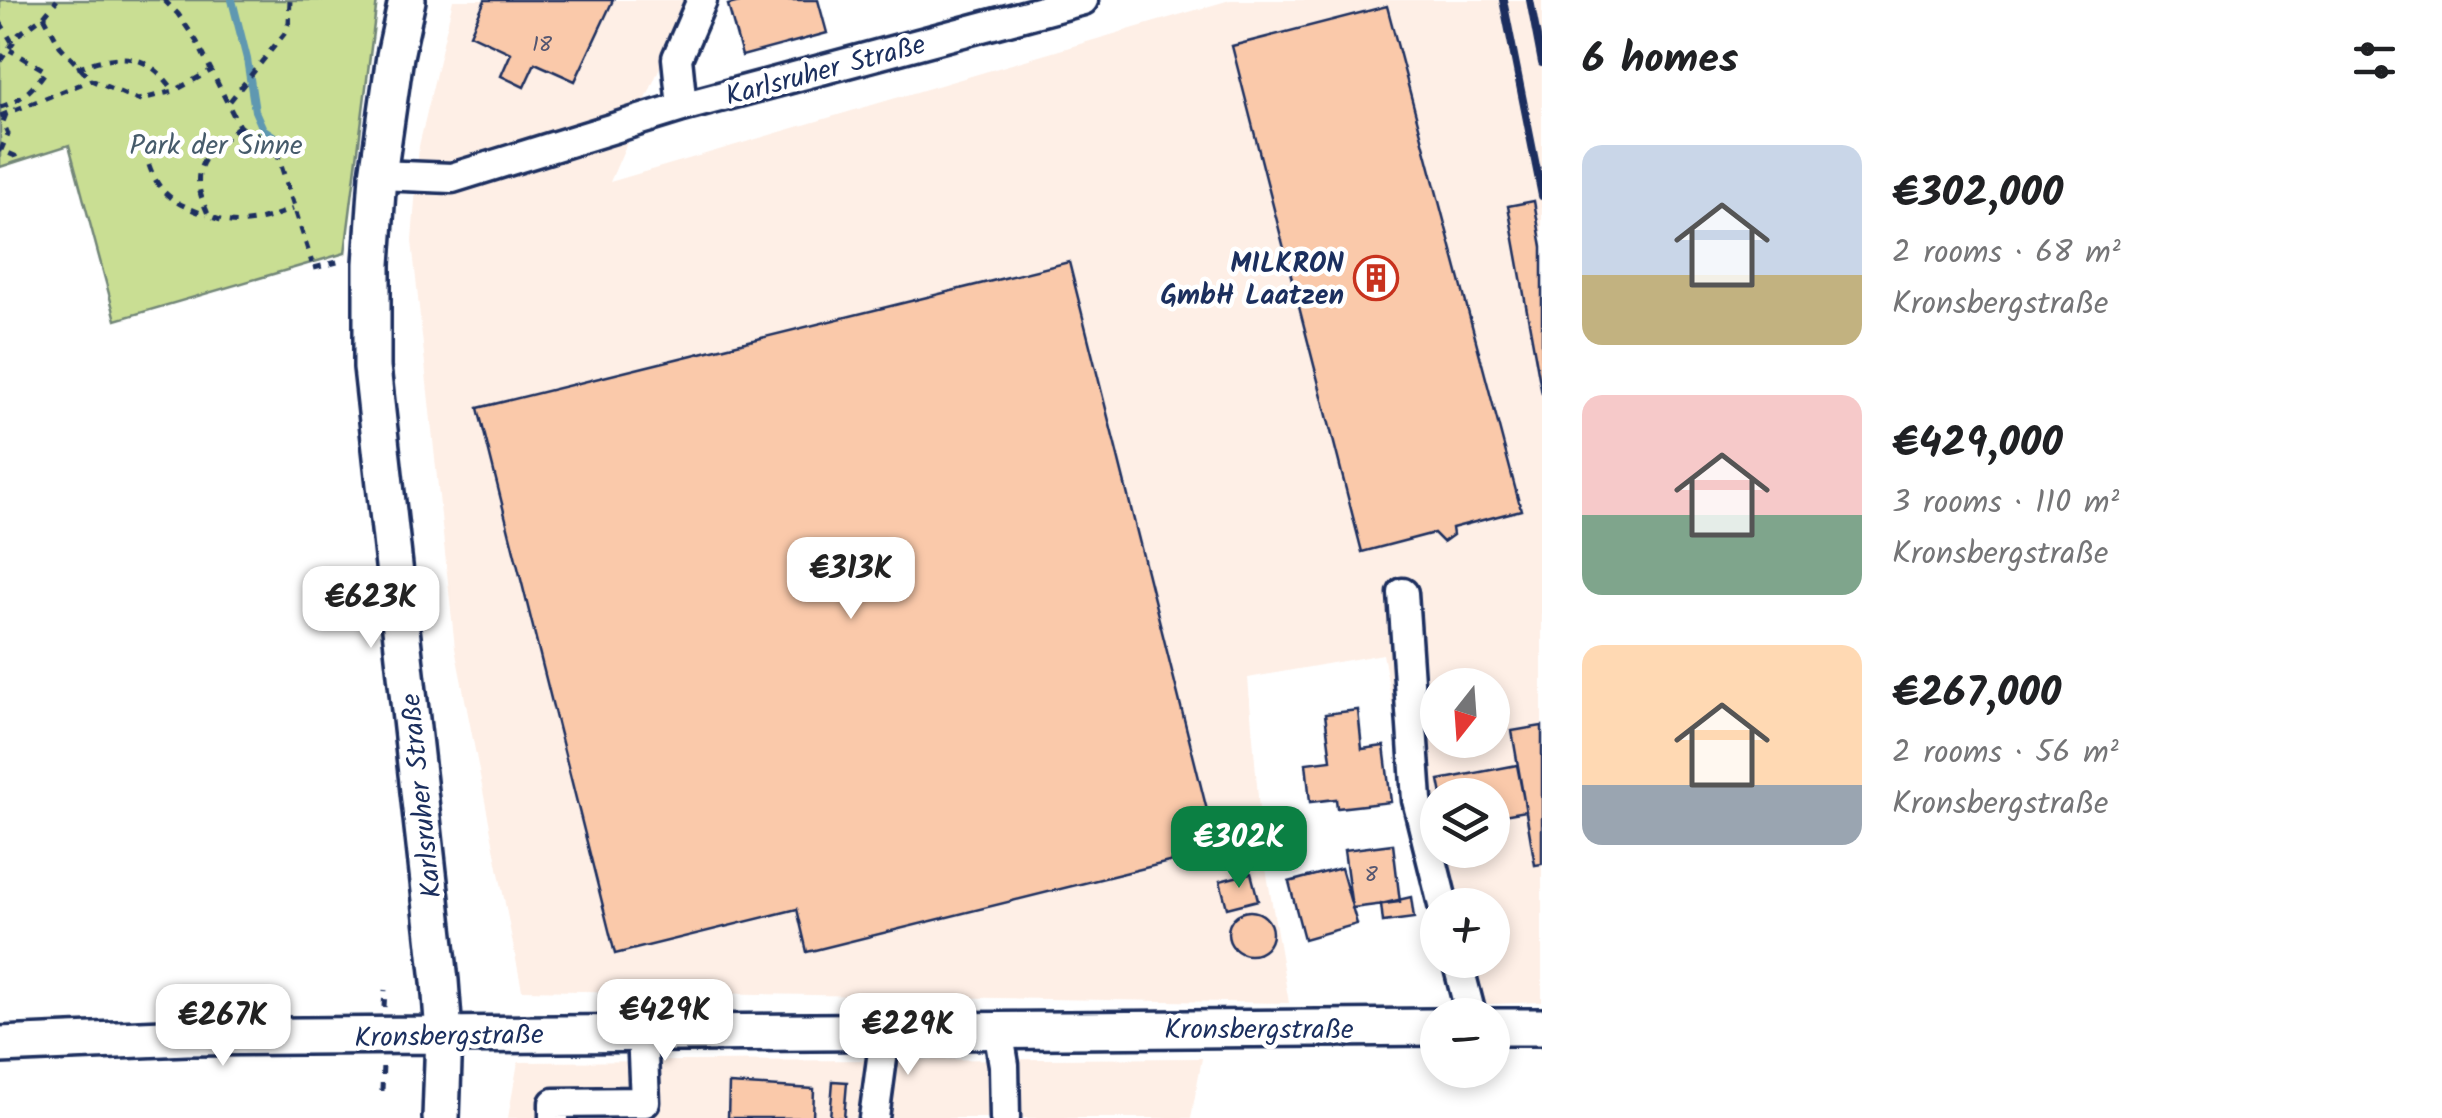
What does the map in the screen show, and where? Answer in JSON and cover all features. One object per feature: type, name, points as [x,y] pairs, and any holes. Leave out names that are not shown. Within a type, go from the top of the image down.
[{"type":"main road","name":"Karlsruher Straße","points":[[406,0],[378,176],[372,264],[372,368],[444,1034],[442,1118]]},
{"type":"main road","name":"Kronsbergstraße","points":[[0,1045],[187,1037],[1420,1027]]},
{"type":"street","points":[[682,107],[677,58],[702,0]]},
{"type":"street","name":"Karlsruher Straße","points":[[378,176],[452,178],[682,107],[1082,0]]},
{"type":"street","points":[[1403,593],[1417,800],[1439,888]]},
{"type":"street","points":[[874,1118],[886,1029]]},
{"type":"street","points":[[998,1029],[1004,1065],[1004,1118]]},
{"type":"street","points":[[554,1118],[554,1103],[645,1102],[642,1032]]},
{"type":"path","points":[[0,60],[12,42],[57,0]]},
{"type":"path","points":[[164,0],[197,42],[239,126],[278,156],[313,265],[351,258]]},
{"type":"path","points":[[229,103],[285,33],[290,22],[290,0]]},
{"type":"path","points":[[44,16],[76,68],[92,80],[138,100],[174,91],[210,71]]},
{"type":"path","points":[[0,22],[12,42]]},
{"type":"path","points":[[0,106],[12,104],[34,89],[46,71],[10,50]]},
{"type":"path","points":[[76,68],[116,57],[146,61],[162,73],[174,91]]},
{"type":"path","points":[[17,161],[16,156],[2,150],[8,134],[3,115],[92,80]]},
{"type":"path","points":[[209,216],[197,190],[197,174],[206,156],[239,126]]},
{"type":"path","points":[[149,165],[156,184],[177,205],[229,224],[254,223],[294,209]]},
{"type":"shaded area","points":[[453,0],[689,0],[610,182],[1230,0],[1542,0],[1542,1002],[1460,998],[1455,978],[1510,978],[1510,888],[1433,888],[1428,868],[1510,868],[1510,778],[1420,778],[1420,839],[1383,654],[1248,678],[1262,845],[1289,1003],[522,990],[455,648],[412,241],[419,146]]},
{"type":"shaded area","points":[[1202,1058],[1191,1118],[508,1118],[518,1062]]},
{"type":"green space","name":"Park der Sinne","points":[[0,0],[377,0],[345,253],[116,320],[69,145],[0,167]]},
{"type":"building","points":[[485,0],[613,0],[575,81],[535,63],[524,87],[501,76],[511,53],[470,34]]},
{"type":"building","points":[[747,0],[818,0],[827,33],[742,56],[728,5]]},
{"type":"building","name":"MILKRON GmbH Laatzen","points":[[1387,6],[1521,510],[1452,528],[1453,535],[1443,542],[1434,533],[1362,552],[1232,46]]},
{"type":"building","points":[[1534,201],[1542,247],[1542,394],[1508,206]]},
{"type":"building","points":[[1069,262],[1217,850],[807,952],[797,909],[615,954],[478,408]]},
{"type":"building","points":[[1358,710],[1362,749],[1384,746],[1391,802],[1337,808],[1336,799],[1310,802],[1306,763],[1331,760],[1325,714]]},
{"type":"building","points":[[1542,726],[1542,864],[1535,865],[1512,731]]},
{"type":"building","points":[[1517,765],[1526,811],[1510,814],[1510,778],[1449,778]]},
{"type":"building","points":[[1292,836],[1297,857],[1275,862],[1271,841]]},
{"type":"building","points":[[1393,844],[1400,902],[1352,908],[1344,850]]},
{"type":"building","points":[[1341,868],[1357,924],[1304,939],[1289,882]]},
{"type":"building","points":[[1251,873],[1258,900],[1227,908],[1220,881]]},
{"type":"building","points":[[1411,897],[1414,918],[1383,922],[1381,904]]},
{"type":"building","points":[[1250,911],[1266,917],[1272,933],[1266,949],[1250,955],[1234,949],[1228,933],[1234,917]]},
{"type":"building","points":[[833,1081],[847,1082],[844,1118],[830,1118]]},
{"type":"building","points":[[729,1084],[814,1089],[813,1118],[728,1118]]},
{"type":"waterway","points":[[232,0],[255,111],[263,129],[288,146]]},
{"type":"railway","points":[[1503,0],[1542,196]]},
{"type":"railway","points":[[1530,0],[1542,63]]},
{"type":"place","name":"MILKRON GmbH Laatzen","points":[[1376,278]]}]
